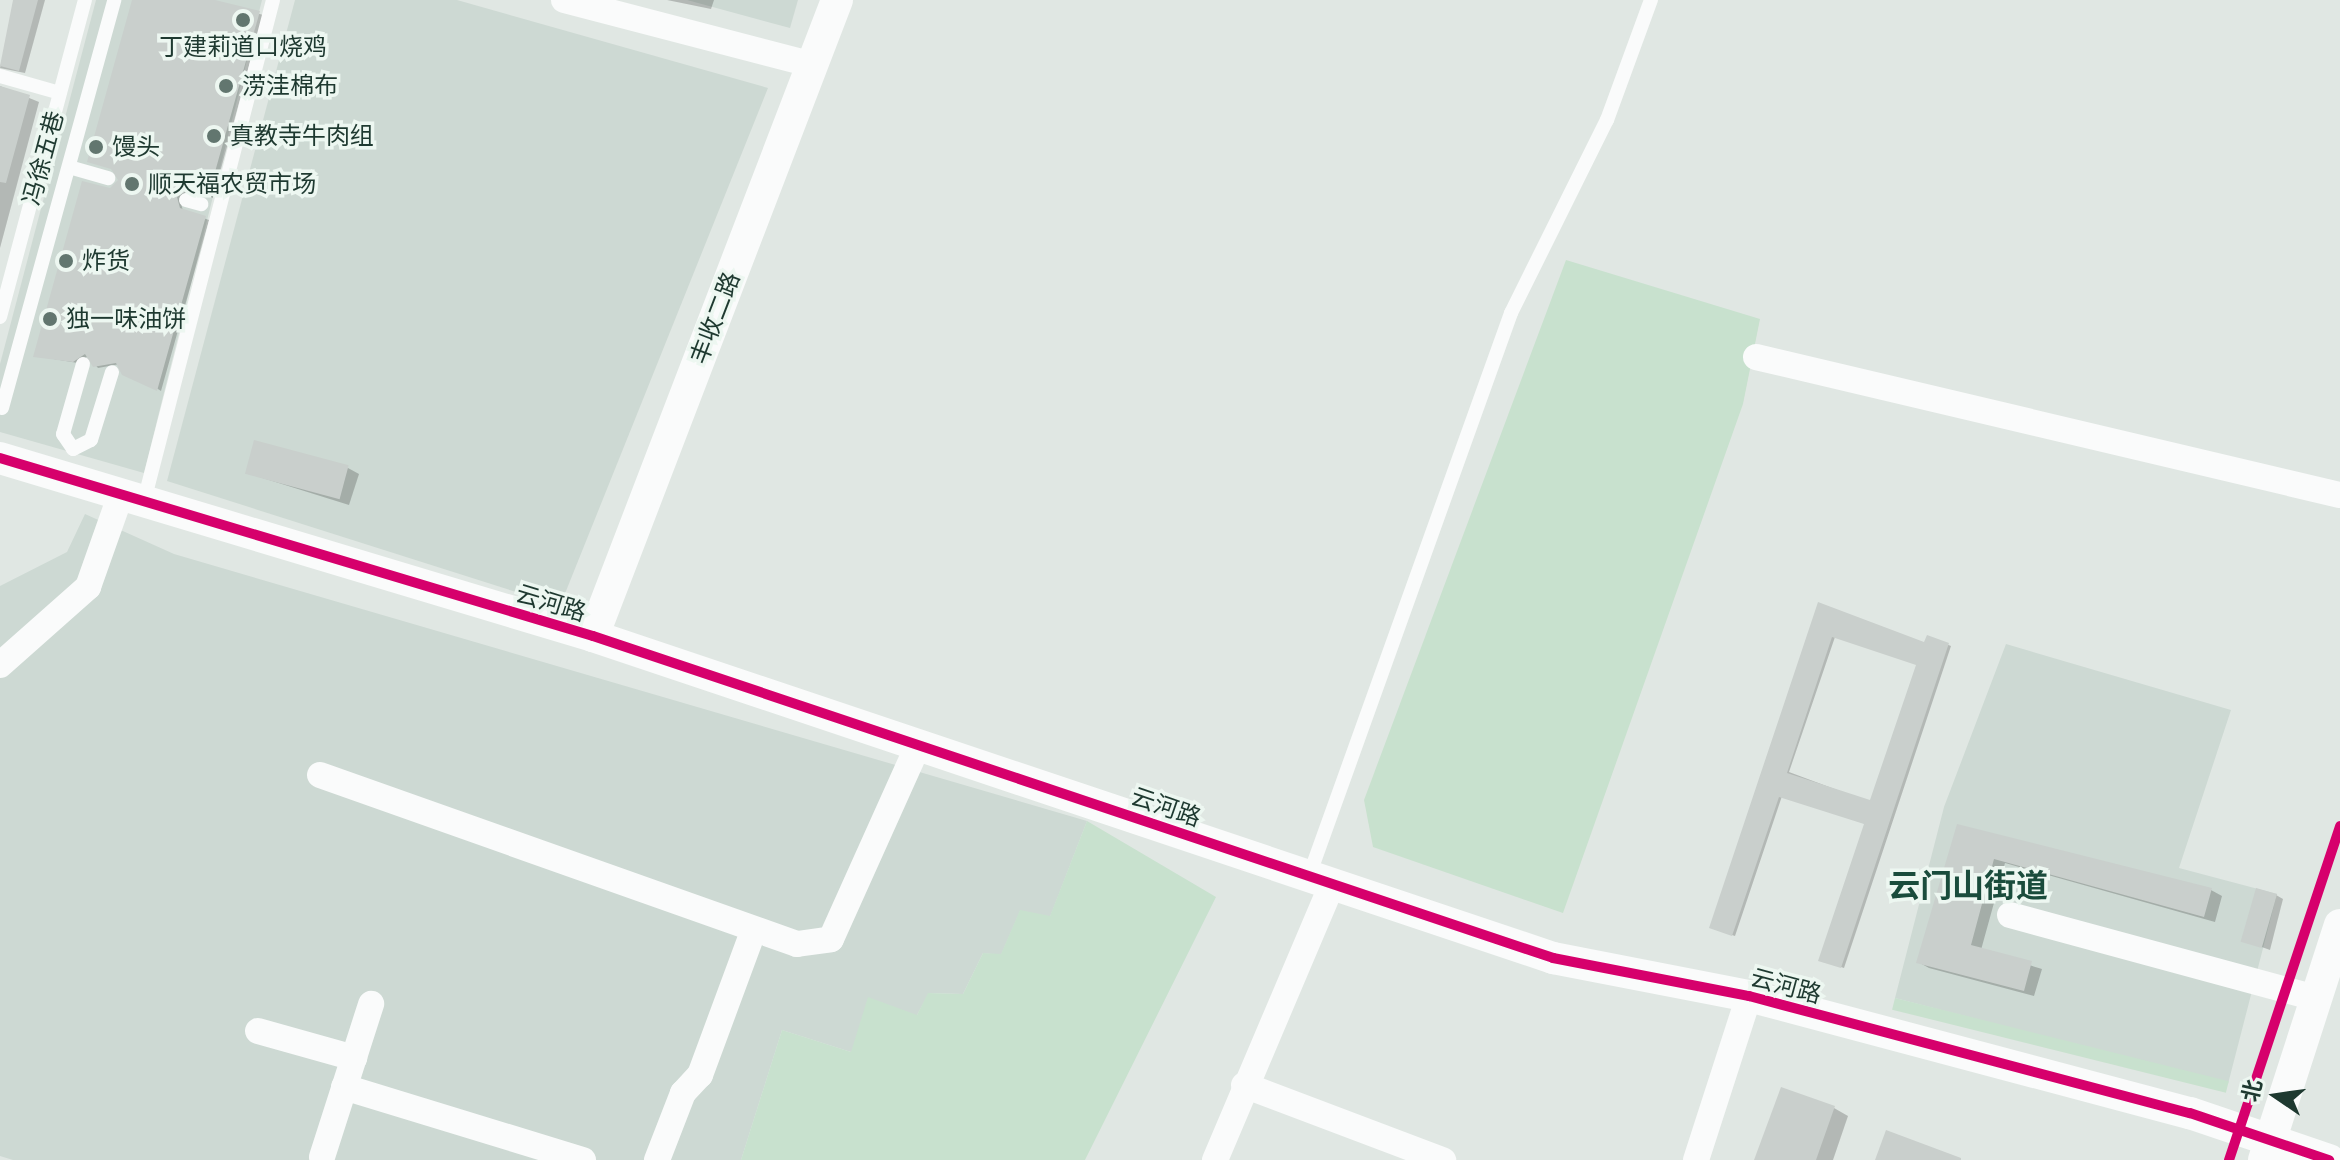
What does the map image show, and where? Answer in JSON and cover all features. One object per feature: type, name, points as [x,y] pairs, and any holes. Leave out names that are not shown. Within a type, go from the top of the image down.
[{"type":"street","points":[[564,0],[813,65]]},
{"type":"street","name":"丰收二路","points":[[593,636],[837,0]]},
{"type":"street","points":[[1756,357],[2340,495]]},
{"type":"street","name":"云河路","points":[[0,458],[593,636],[1553,958],[1749,996],[2190,1113],[2266,1152],[2329,1160]]},
{"type":"street","points":[[0,665],[88,587],[132,498]]},
{"type":"street","points":[[320,775],[753,932],[797,944],[831,939],[918,745]]},
{"type":"street","points":[[1215,1160],[1244,1085],[1315,935],[1320,880]]},
{"type":"street","points":[[2010,915],[2316,998]]},
{"type":"street","points":[[2266,1152],[2340,925]]},
{"type":"street","points":[[657,1160],[683,1093],[700,1075],[753,932]]},
{"type":"street","points":[[1696,1160],[1749,996]]},
{"type":"street","points":[[322,1157],[371,1004]]},
{"type":"street","points":[[258,1031],[354,1058]]},
{"type":"street","points":[[1244,1085],[1443,1160]]},
{"type":"street","points":[[344,1087],[583,1160]]},
{"type":"lane","name":"冯徐五巷","points":[[0,317],[85,0]]},
{"type":"lane","points":[[2,408],[114,0]]},
{"type":"lane","points":[[132,498],[273,0]]},
{"type":"lane","points":[[1320,880],[1511,313],[1591,156],[1651,0]]},
{"type":"lane","points":[[0,76],[60,93]]},
{"type":"lane","points":[[69,167],[108,178]]},
{"type":"lane","points":[[83,364],[63,434],[73,449],[91,440],[112,372]]},
{"type":"shaded area","name":"顺天福农贸市场","points":[[96,0],[262,0],[144,473],[0,432],[0,364]]},
{"type":"shaded area","points":[[295,0],[457,0],[768,88],[560,606],[167,481]]},
{"type":"shaded area","points":[[687,0],[798,0],[790,28]]},
{"type":"shaded area","points":[[85,514],[174,554],[1087,821],[1050,917],[1020,911],[1001,955],[983,953],[963,994],[929,993],[917,1015],[851,1052],[782,1030],[741,1160],[13,1160],[0,1156],[0,586],[67,552]]},
{"type":"shaded area","points":[[2006,644],[2231,710],[2179,868],[2277,894],[2228,1084],[1895,998],[1944,807]]},
{"type":"green space","points":[[1566,260],[1760,319],[1743,404],[1563,913],[1373,847],[1364,800]]},
{"type":"green space","points":[[1087,821],[1216,897],[1085,1160],[741,1160],[782,1030],[851,1052],[868,997],[917,1015],[928,993],[963,994],[983,953],[1001,954],[1020,910],[1050,916]]},
{"type":"green space","points":[[1895,998],[2229,1081],[2226,1093],[1892,1010]]},
{"type":"building","points":[[13,0],[38,0],[19,71],[0,66]]},
{"type":"building","name":"顺天福农贸市场","points":[[132,0],[215,0],[260,11],[208,197],[188,190],[177,197],[180,208],[206,216],[157,391],[122,375],[116,363],[93,367],[85,354],[73,362],[33,357],[82,181],[110,188],[118,180],[111,169],[87,162]]},
{"type":"building","points":[[0,86],[30,95],[6,183],[0,182]]},
{"type":"building","points":[[254,440],[349,465],[340,499],[245,474]]},
{"type":"building","points":[[1818,602],[1924,642],[1927,635],[1949,643],[1841,968],[1818,961],[1864,824],[1779,797],[1732,936],[1709,928]],"holes":[[[1832,637],[1916,665],[1870,800],[1787,773]]]},
{"type":"building","points":[[1957,824],[2212,888],[2204,917],[1994,859],[1971,945],[2032,961],[2024,991],[1916,963]]},
{"type":"building","points":[[2256,888],[2277,894],[2262,948],[2241,942]]},
{"type":"building","points":[[1781,1087],[1835,1106],[1816,1160],[1754,1160]]},
{"type":"building","points":[[1886,1130],[1961,1158],[1961,1160],[1875,1160]]},
{"type":"cycle path","points":[[0,458],[593,636],[1553,958],[1749,996],[2190,1113],[2329,1160]]},
{"type":"cycle path","points":[[2229,1160],[2340,826]]},
{"type":"place","name":"丁建莉道口烧鸡","points":[[243,20]]},
{"type":"place","name":"涝洼棉布","points":[[226,86]]},
{"type":"place","name":"真教寺牛肉组","points":[[214,136]]},
{"type":"place","name":"馒头","points":[[96,147]]},
{"type":"place","name":"顺天福农贸市场","points":[[132,184]]},
{"type":"place","name":"炸货","points":[[66,261]]},
{"type":"place","name":"独一味油饼","points":[[50,319]]},
{"type":"district","name":"云门山街道","points":[[1968,886]]}]
